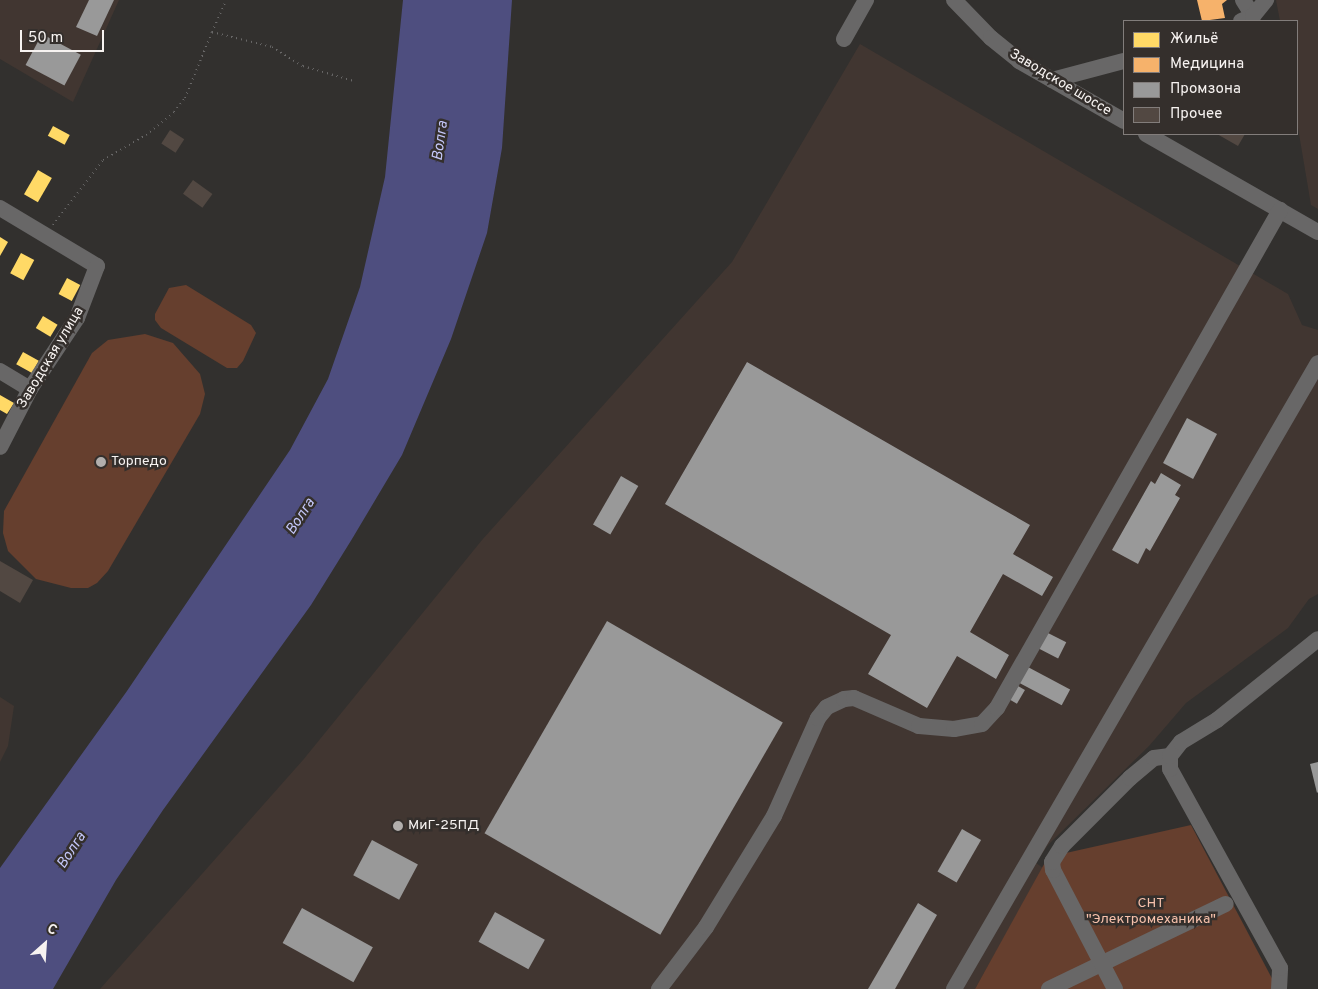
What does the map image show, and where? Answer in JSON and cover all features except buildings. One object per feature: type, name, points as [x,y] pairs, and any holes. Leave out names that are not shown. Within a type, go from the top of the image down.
[{"type":"street","points":[[844,39],[866,0]]},
{"type":"street","name":"Заводское шоссе","points":[[954,0],[990,38],[1019,61],[1123,120]]},
{"type":"street","points":[[1243,0],[1247,19]]},
{"type":"street","points":[[1247,19],[1266,0]]},
{"type":"street","points":[[1052,80],[1123,60]]},
{"type":"street","points":[[1148,135],[1318,232]]},
{"type":"street","points":[[0,208],[46,234]]},
{"type":"street","points":[[660,989],[706,927],[774,816],[818,718],[827,707],[844,699],[854,698],[919,726],[954,729],[982,724],[996,708],[1280,210]]},
{"type":"street","name":"Заводская улица","points":[[0,447],[30,389],[78,318],[96,266],[46,234]]},
{"type":"street","points":[[954,989],[1318,363]]},
{"type":"street","points":[[0,371],[30,389]]},
{"type":"street","points":[[1279,989],[1280,968],[1170,769],[1170,756],[1181,742],[1217,720],[1318,639]]},
{"type":"street","points":[[1115,989],[1053,870],[1054,858],[1130,778],[1154,758],[1170,756]]},
{"type":"street","points":[[1049,989],[1226,904]]},
{"type":"path","points":[[46,234],[103,160],[146,135],[174,112],[185,98],[226,0]]},
{"type":"path","points":[[212,32],[272,47],[303,66],[354,81]]},
{"type":"shaded area","points":[[0,0],[119,0],[73,102],[0,59]]},
{"type":"shaded area","points":[[1276,0],[1318,0],[1318,209],[1311,205],[1298,128],[1298,20],[1280,20]]},
{"type":"shaded area","points":[[860,44],[1288,294],[1302,325],[1318,330],[1318,594],[1309,599],[1288,628],[1186,703],[1149,746],[1048,845],[1036,863],[1043,868],[975,989],[100,989],[303,760],[482,540],[732,262]]},
{"type":"shaded area","points":[[0,697],[14,706],[8,746],[0,762]]},
{"type":"green space","points":[[186,285],[251,325],[256,333],[243,361],[237,368],[227,368],[161,328],[155,320],[155,314],[169,288]]},
{"type":"green space","name":"Торпедо","points":[[145,334],[173,343],[200,374],[205,394],[200,414],[108,571],[97,583],[88,588],[71,588],[36,579],[8,551],[3,533],[4,511],[92,353],[108,340]]},
{"type":"green space","name":"СНТ \"Электромеханика\"","points":[[1191,825],[1276,986],[1273,989],[975,989],[1048,857]]},
{"type":"water","name":"Волга","points":[[403,0],[512,0],[502,148],[487,233],[451,339],[402,455],[352,539],[311,605],[163,810],[116,880],[53,989],[0,989],[0,868],[127,691],[290,450],[328,379],[360,287],[385,177]]},
{"type":"place","name":"Торпедо","points":[[101,462]]},
{"type":"place","name":"МиГ-25ПД","points":[[398,826]]}]
